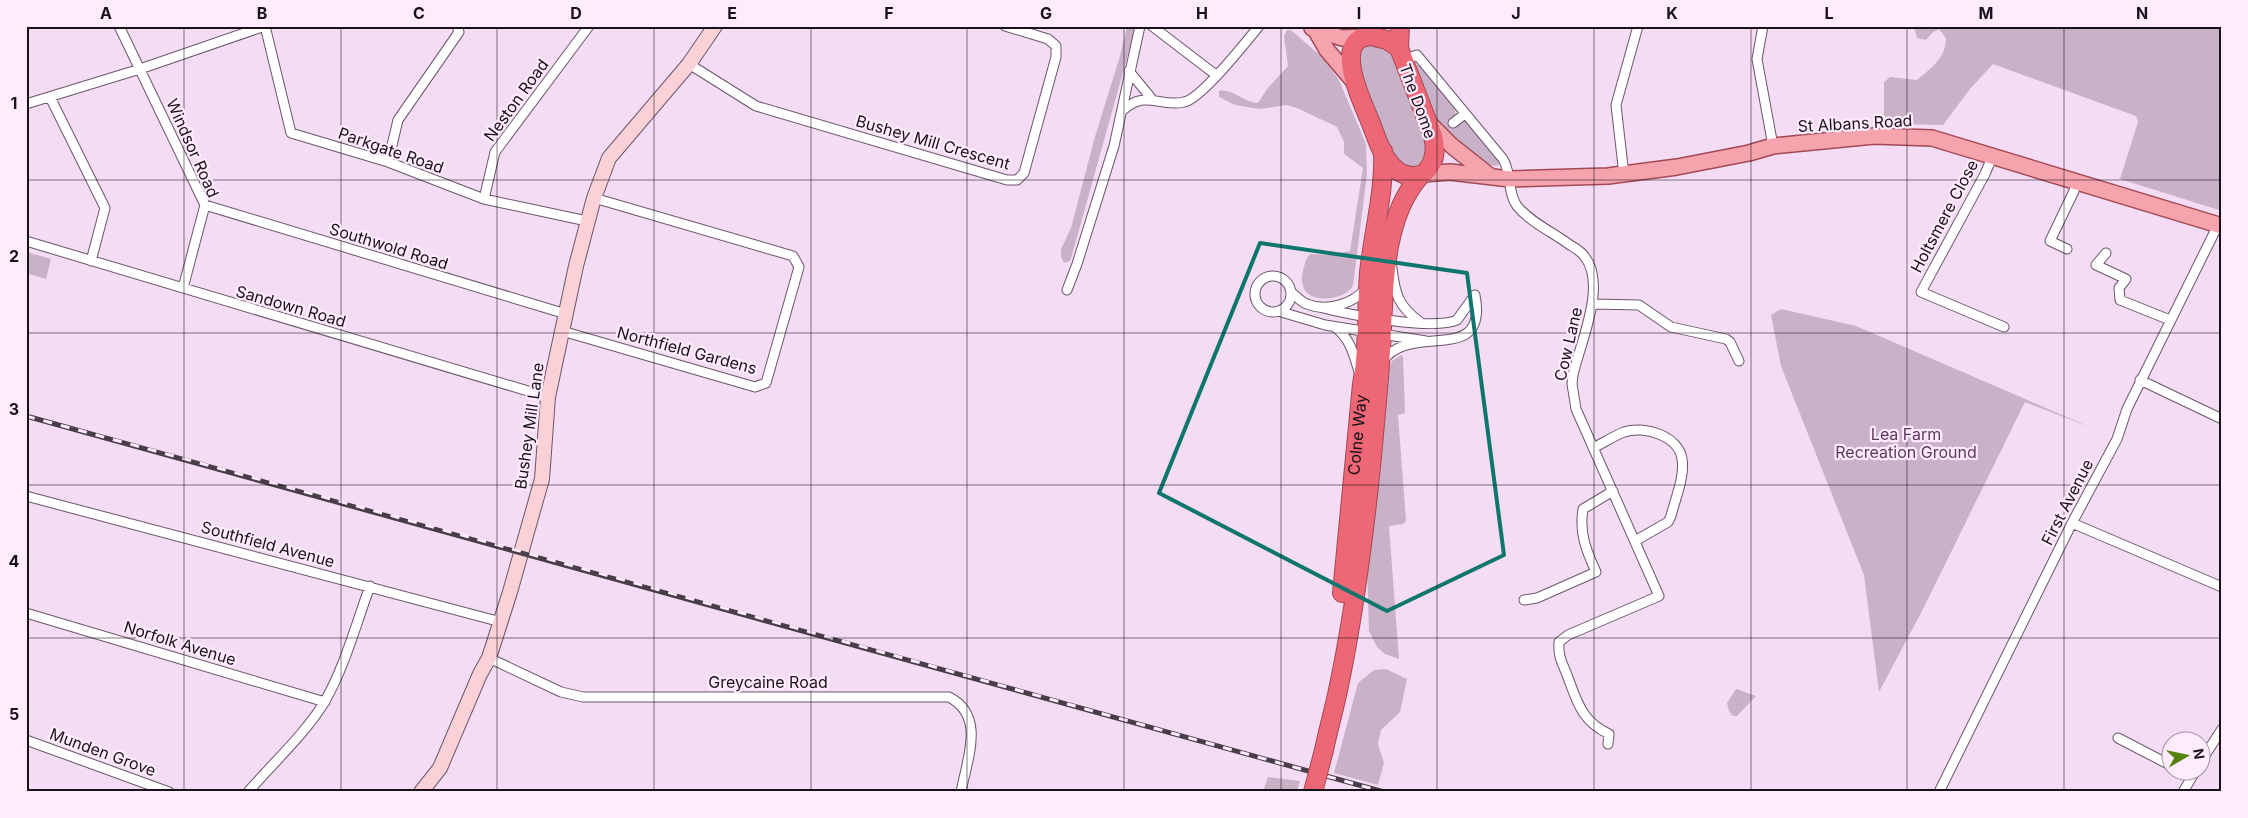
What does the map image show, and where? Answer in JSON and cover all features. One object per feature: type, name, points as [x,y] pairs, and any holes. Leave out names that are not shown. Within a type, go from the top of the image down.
[{"type":"highway","points":[[1400,26],[1401,54]]},
{"type":"highway","points":[[1370,33],[1354,46],[1351,56],[1355,83],[1391,166],[1402,174],[1421,175]]},
{"type":"highway","name":"The Dome","points":[[1370,33],[1387,40],[1401,54],[1435,143],[1435,154],[1431,165],[1421,175]]},
{"type":"highway","name":"Colne Way","points":[[1313,792],[1337,696],[1366,512],[1380,365],[1368,285],[1383,172],[1383,151]]},
{"type":"highway","name":"Colne Way","points":[[1330,720],[1330,694],[1346,557],[1362,384],[1399,207],[1421,175]]},
{"type":"main road","points":[[1312,29],[1342,38],[1370,33]]},
{"type":"main road","points":[[1312,29],[1355,83]]},
{"type":"main road","name":"St Albans Road","points":[[1427,121],[1452,146],[1490,176]]},
{"type":"main road","name":"St Albans Road","points":[[1421,175],[1450,172],[1510,179],[1590,178],[1624,175],[1731,157],[1774,146],[1874,136],[1918,137],[1944,140],[2220,225]]},
{"type":"street","name":"Windsor Road","points":[[119,26],[205,204],[183,288]]},
{"type":"street","points":[[26,104],[140,69],[265,26]]},
{"type":"street","name":"Parkgate Road","points":[[265,26],[291,133],[388,162],[484,199],[587,221]]},
{"type":"street","points":[[388,162],[398,120],[459,32],[457,26]]},
{"type":"street","name":"Neston Road","points":[[484,199],[495,152],[589,26]]},
{"type":"street","name":"Bushey Mill Lane","points":[[421,792],[440,768],[480,674],[489,658],[501,622],[542,479],[548,397],[587,221],[609,158],[689,64],[715,26]]},
{"type":"street","name":"Bushey Mill Crescent","points":[[689,64],[756,106],[998,177],[1017,180],[1024,173],[1056,56],[1056,46],[1048,39],[1005,26]]},
{"type":"street","points":[[1067,290],[1114,146],[1140,26]]},
{"type":"street","points":[[1152,26],[1216,75]]},
{"type":"street","points":[[1123,110],[1133,102],[1152,99],[1173,104],[1185,102],[1196,97],[1259,26]]},
{"type":"street","points":[[1624,175],[1616,105],[1638,26]]},
{"type":"street","points":[[1763,26],[1757,59],[1774,146]]},
{"type":"street","points":[[1401,54],[1417,55],[1503,159],[1510,179]]},
{"type":"street","points":[[1129,71],[1152,99]]},
{"type":"street","points":[[50,97],[105,208],[91,261]]},
{"type":"street","points":[[1453,123],[1465,114]]},
{"type":"street","name":"Holtsmere Close","points":[[1993,155],[1985,174],[1921,292],[2004,327]]},
{"type":"street","name":"Cow Lane","points":[[1510,179],[1513,198],[1521,210],[1584,256],[1588,262],[1592,277],[1593,304],[1575,366],[1572,384],[1576,409],[1659,596],[1576,631],[1559,642],[1558,654],[1576,701],[1595,727],[1609,734],[1608,744]]},
{"type":"street","points":[[2067,248],[2050,241],[2074,191],[2076,181]]},
{"type":"street","name":"Northfield Gardens","points":[[562,331],[755,387],[766,383],[799,267],[794,256],[594,198]]},
{"type":"street","name":"Southwold Road","points":[[205,204],[370,256],[566,314]]},
{"type":"street","name":"First Avenue","points":[[1939,792],[2072,523],[2117,439],[2126,409],[2140,380],[2220,225]]},
{"type":"street","name":"Sandown Road","points":[[26,241],[548,397]]},
{"type":"street","points":[[1390,245],[1395,292],[1407,312],[1420,322]]},
{"type":"street","points":[[2106,253],[2096,265],[2126,279],[2120,288],[2120,300],[2170,320]]},
{"type":"street","points":[[1380,365],[1388,354],[1398,346],[1426,341],[1449,341],[1468,332],[1476,319],[1478,310],[1475,295],[1457,320],[1437,324],[1420,322],[1375,325],[1334,326],[1278,311],[1265,310],[1258,304],[1255,295],[1260,281],[1268,276],[1279,277],[1288,284],[1291,292],[1308,304],[1318,307],[1375,325],[1426,341]]},
{"type":"street","points":[[1318,307],[1347,303],[1359,296],[1368,285]]},
{"type":"street","points":[[1278,311],[1286,306],[1291,292]]},
{"type":"street","points":[[1593,304],[1639,305],[1671,327],[1726,339],[1730,342],[1739,361]]},
{"type":"street","points":[[1334,326],[1345,336],[1351,347],[1362,384]]},
{"type":"street","points":[[2140,380],[2222,419]]},
{"type":"street","points":[[1593,448],[1624,432],[1642,430],[1660,434],[1668,439],[1680,452],[1682,468],[1668,522],[1635,540]]},
{"type":"street","points":[[1524,600],[1537,598],[1596,572],[1584,545],[1581,524],[1583,509],[1613,491]]},
{"type":"street","name":"Southfield Avenue","points":[[26,496],[501,622]]},
{"type":"street","points":[[2072,523],[2222,588]]},
{"type":"street","points":[[248,792],[325,702],[335,681],[370,586]]},
{"type":"street","name":"Norfolk Avenue","points":[[26,613],[325,702]]},
{"type":"street","name":"Greycaine Road","points":[[489,658],[561,692],[583,697],[949,697],[959,702],[967,711],[971,723],[972,734],[961,792]]},
{"type":"street","points":[[2210,748],[2222,729]]},
{"type":"street","points":[[2118,738],[2160,760]]},
{"type":"street","name":"Munden Grove","points":[[26,740],[169,792]]},
{"type":"street","points":[[2183,792],[2190,780]]},
{"type":"highlighted area","points":[[1260,243],[1467,273],[1504,555],[1387,611],[1159,493]]},
{"type":"green space","points":[[1127,26],[1135,26],[1134,33],[1072,255],[1070,261],[1064,263],[1061,257],[1061,249],[1071,228]]},
{"type":"green space","points":[[1914,26],[2222,26],[2222,211],[2120,179],[2138,122],[2136,116],[1993,64],[1970,89],[1943,125],[1891,124],[1884,115],[1884,82],[1890,77],[1917,80],[1941,57],[1945,45],[1946,38],[1939,29],[1926,40],[1917,38]]},
{"type":"green space","points":[[1287,30],[1291,30],[1323,58],[1339,80],[1366,144],[1367,174],[1353,286],[1348,292],[1330,298],[1312,296],[1306,291],[1302,283],[1303,271],[1311,254],[1329,255],[1350,251],[1363,168],[1344,154],[1344,142],[1337,127],[1287,105],[1259,109],[1235,105],[1219,97],[1219,91],[1224,91],[1258,103],[1267,89],[1288,66],[1284,36]]},
{"type":"green space","points":[[1372,44],[1385,46],[1391,52],[1429,144],[1427,157],[1419,164],[1409,166],[1396,161],[1356,69],[1361,50]]},
{"type":"green space","points":[[1421,65],[1456,109],[1455,115],[1447,121],[1453,128],[1461,122],[1469,123],[1499,159],[1499,165],[1494,166],[1482,161],[1444,132],[1434,116],[1414,67]]},
{"type":"green space","points":[[27,252],[51,259],[46,279],[26,273]]},
{"type":"green space","name":"Lea Farm Recreation Ground","points":[[1781,309],[1856,326],[2090,427],[2025,402],[1923,609],[1879,692],[1864,575],[1781,366],[1771,315]]},
{"type":"green space","points":[[1401,355],[1403,357],[1405,413],[1398,415],[1406,521],[1403,524],[1389,526],[1399,659],[1385,654],[1377,647],[1369,631],[1367,565],[1387,372],[1392,361]]},
{"type":"green space","points":[[1386,669],[1407,679],[1400,712],[1381,730],[1378,744],[1384,763],[1378,785],[1334,773],[1358,683],[1374,670]]},
{"type":"green space","points":[[1736,689],[1756,696],[1737,716],[1733,716],[1729,711],[1727,703]]},
{"type":"green space","points":[[1268,777],[1300,781],[1297,792],[1263,792]]},
{"type":"railway","points":[[26,416],[1384,792]]}]
